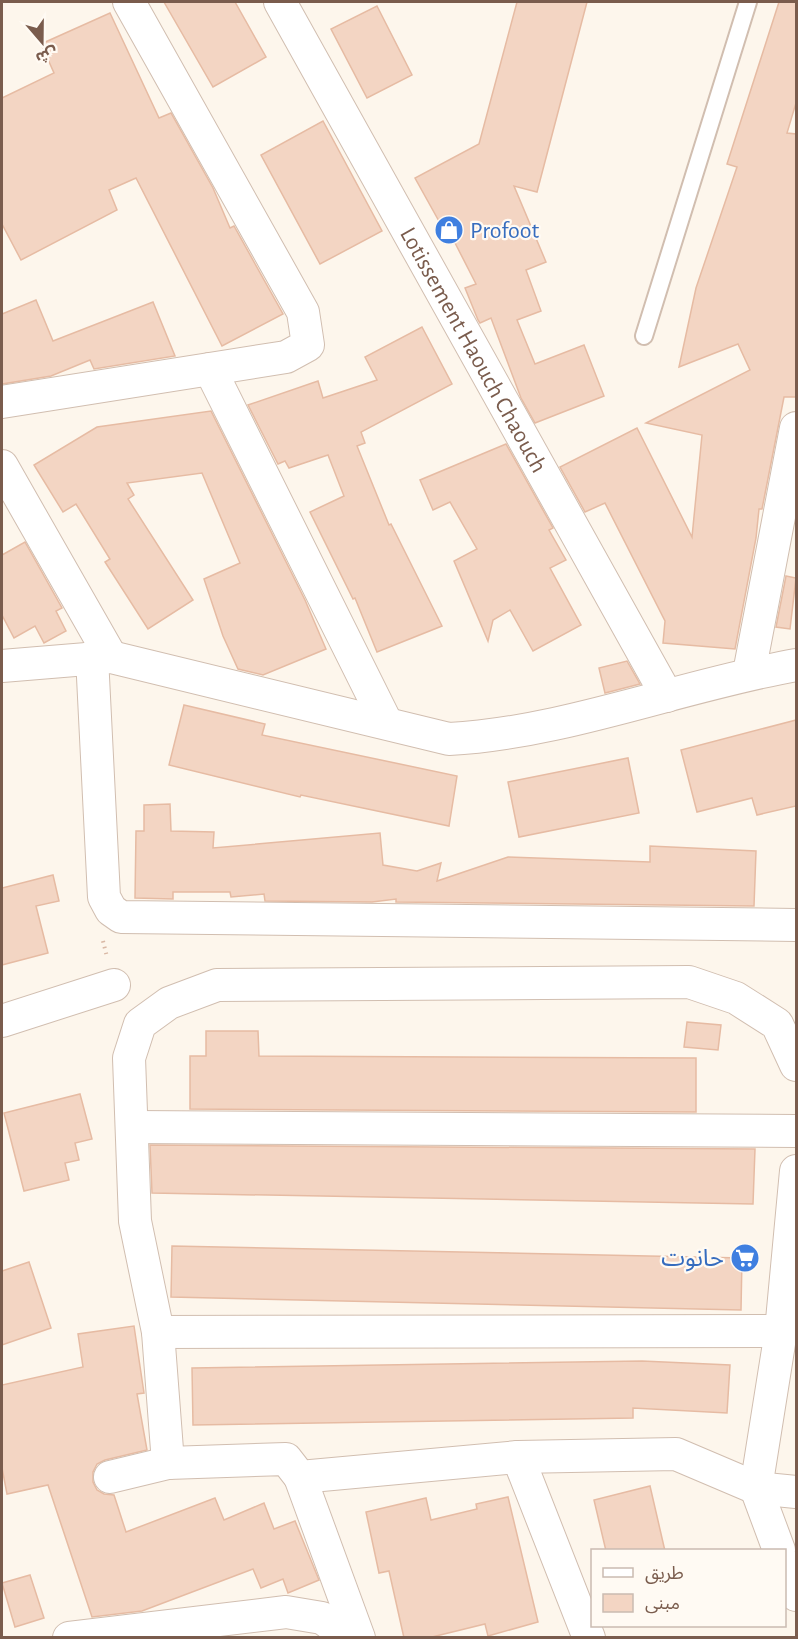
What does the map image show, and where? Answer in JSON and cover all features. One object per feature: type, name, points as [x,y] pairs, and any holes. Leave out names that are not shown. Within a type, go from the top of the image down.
[{"type":"street","points":[[2,402],[286,357],[308,345],[303,312],[129,2]]},
{"type":"street","name":"Lotissement Haouch Chaouch","points":[[279,2],[667,696]]},
{"type":"street","points":[[210,369],[386,722]]},
{"type":"street","points":[[749,673],[796,428]]},
{"type":"street","points":[[2,466],[101,657],[104,897],[111,910],[122,917],[796,925]]},
{"type":"street","points":[[2,666],[101,657],[386,722],[449,739],[492,737],[667,696],[749,673],[796,665]]},
{"type":"street","points":[[168,1463],[158,1332],[135,1221],[129,1058],[140,1024],[169,1003],[217,985],[689,982],[736,998],[777,1024],[796,1065]]},
{"type":"street","points":[[2,1021],[114,985]]},
{"type":"street","points":[[133,1128],[796,1131]]},
{"type":"street","points":[[778,1549],[756,1488],[793,1253],[796,1171]]},
{"type":"street","points":[[158,1332],[781,1331]]},
{"type":"street","points":[[300,1478],[518,1458],[676,1454],[756,1488],[796,1492]]},
{"type":"street","points":[[518,1458],[589,1638]]},
{"type":"street","points":[[110,1477],[168,1463],[286,1459],[300,1478],[359,1638]]},
{"type":"street","points":[[786,1569],[796,1595]]},
{"type":"street","points":[[69,1638],[286,1612],[322,1618],[350,1638]]},
{"type":"lane","points":[[644,336],[748,2]]},
{"type":"building","points":[[164,2],[235,2],[266,57],[213,87]]},
{"type":"building","points":[[517,2],[587,2],[537,192],[514,186],[546,262],[526,270],[541,311],[517,320],[535,364],[584,345],[604,396],[535,423],[521,398],[491,318],[480,323],[478,320],[465,288],[476,284],[453,239],[450,241],[415,178],[479,144]]},
{"type":"building","points":[[779,2],[796,2],[796,103],[787,133],[796,134],[796,397],[784,397],[762,509],[759,509],[756,538],[735,649],[663,643],[665,621],[605,503],[585,512],[560,467],[637,428],[692,537],[702,435],[646,423],[750,370],[738,344],[679,367],[696,288],[737,167],[727,164]]},
{"type":"building","points":[[377,6],[412,75],[367,98],[331,29]]},
{"type":"building","points":[[110,13],[159,118],[171,113],[213,188],[230,228],[234,226],[283,314],[222,346],[136,178],[109,190],[117,210],[21,260],[2,224],[2,98],[54,73],[41,44]]},
{"type":"building","points":[[323,121],[382,231],[320,264],[261,155]]},
{"type":"building","points":[[36,300],[53,341],[153,302],[175,356],[94,369],[90,360],[51,376],[2,384],[2,314]]},
{"type":"building","points":[[422,327],[452,384],[361,432],[365,443],[357,446],[389,525],[391,524],[442,626],[377,652],[355,598],[353,599],[310,512],[344,496],[328,455],[289,468],[285,461],[278,464],[248,405],[318,381],[323,398],[377,380],[365,357]]},
{"type":"building","points":[[211,411],[305,600],[326,649],[263,675],[238,669],[223,636],[204,579],[240,563],[202,473],[127,483],[134,495],[128,499],[193,600],[148,629],[105,562],[110,559],[76,504],[63,512],[34,465],[97,427]]},
{"type":"building","points":[[506,444],[553,528],[549,530],[566,560],[550,568],[581,625],[533,651],[510,610],[493,620],[488,641],[454,561],[477,549],[450,502],[433,510],[420,480]]},
{"type":"building","points":[[25,542],[62,608],[56,611],[66,631],[44,643],[35,626],[14,638],[2,615],[2,555]]},
{"type":"building","points":[[786,576],[796,578],[790,629],[776,627]]},
{"type":"building","points":[[627,661],[640,684],[605,693],[599,668]]},
{"type":"building","points":[[184,705],[265,724],[262,735],[457,776],[449,826],[301,795],[300,797],[169,765]]},
{"type":"building","points":[[796,720],[796,806],[757,815],[752,798],[697,812],[681,750]]},
{"type":"building","points":[[628,758],[639,813],[519,837],[508,782]]},
{"type":"building","points":[[170,804],[171,831],[214,832],[213,848],[380,833],[383,865],[417,871],[441,863],[437,881],[508,857],[650,862],[650,846],[756,851],[754,906],[396,902],[396,899],[372,902],[265,901],[264,894],[231,897],[230,892],[173,892],[173,899],[135,898],[136,831],[144,831],[144,805]]},
{"type":"building","points":[[53,875],[59,901],[36,906],[48,953],[2,965],[2,888]]},
{"type":"building","points":[[687,1022],[721,1025],[718,1050],[684,1047]]},
{"type":"building","points":[[206,1031],[258,1031],[259,1056],[696,1058],[696,1112],[190,1109],[190,1056],[206,1056]]},
{"type":"building","points":[[80,1094],[92,1139],[75,1143],[79,1160],[65,1163],[69,1180],[24,1191],[4,1113]]},
{"type":"building","points":[[150,1145],[755,1149],[753,1204],[152,1193]]},
{"type":"building","points":[[172,1246],[742,1258],[741,1310],[171,1297]]},
{"type":"building","points":[[29,1262],[51,1328],[2,1345],[2,1271]]},
{"type":"building","points":[[134,1326],[144,1393],[137,1394],[147,1450],[105,1460],[97,1464],[93,1472],[93,1482],[97,1490],[104,1494],[114,1495],[126,1532],[215,1498],[224,1520],[264,1503],[274,1529],[295,1521],[319,1580],[288,1593],[283,1579],[261,1588],[253,1569],[142,1611],[92,1617],[48,1485],[7,1494],[2,1468],[2,1385],[83,1367],[78,1334]]},
{"type":"building","points":[[642,1361],[730,1365],[727,1413],[633,1408],[633,1418],[193,1425],[192,1368]]},
{"type":"building","points":[[650,1486],[665,1549],[606,1549],[594,1500]]},
{"type":"building","points":[[508,1497],[538,1622],[488,1636],[485,1624],[428,1638],[404,1638],[389,1571],[379,1573],[366,1512],[426,1498],[431,1520],[477,1509],[476,1504]]},
{"type":"building","points":[[30,1575],[44,1618],[15,1627],[2,1583]]},
{"type":"place","name":"Profoot","points":[[449,230]]},
{"type":"place","name":"حانوت","points":[[745,1258]]}]
